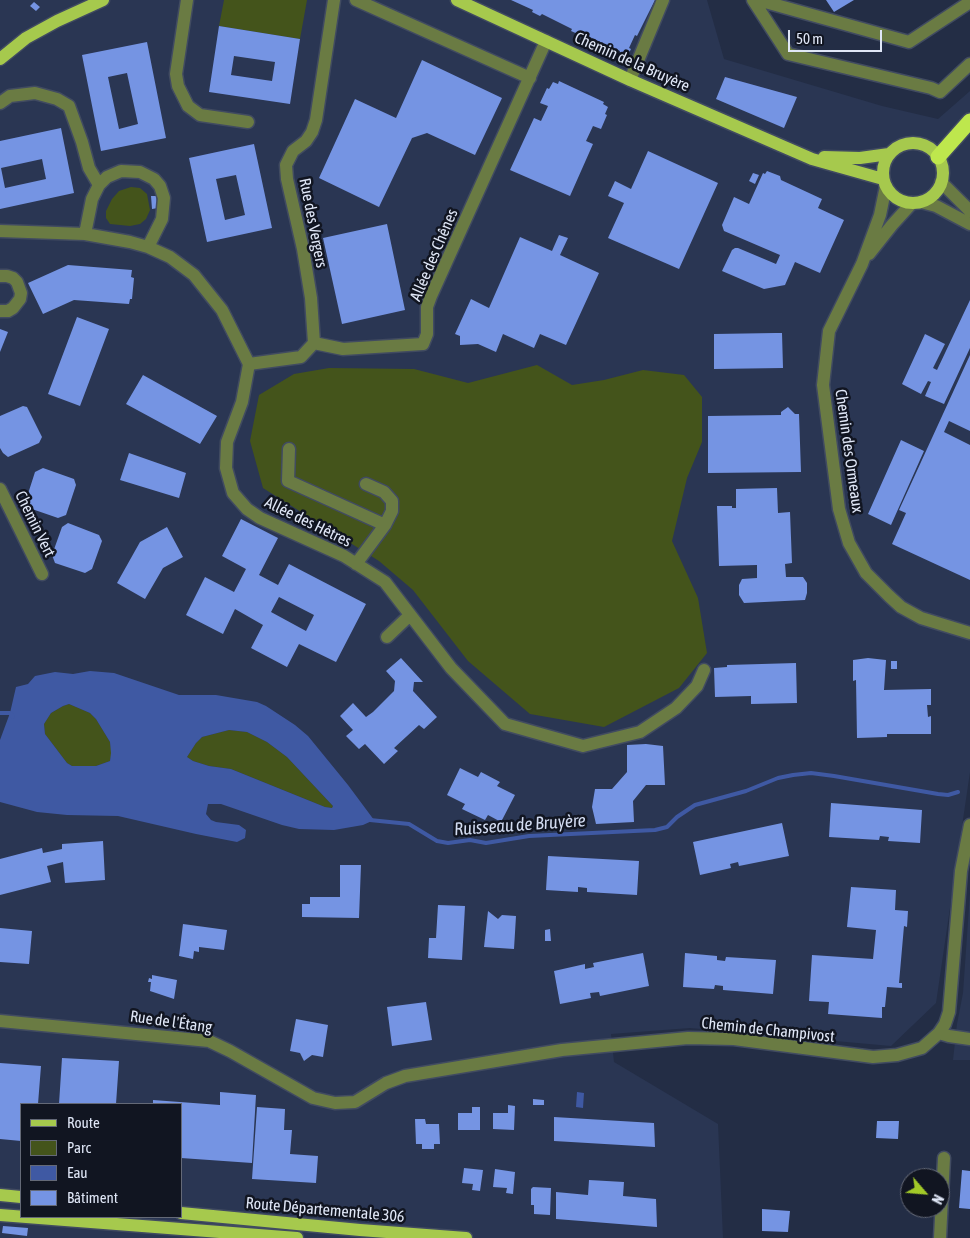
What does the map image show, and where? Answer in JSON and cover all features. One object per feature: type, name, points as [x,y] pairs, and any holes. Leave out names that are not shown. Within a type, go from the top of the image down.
[{"type":"highway","points":[[938,157],[970,121]]},
{"type":"main road","points":[[0,59],[26,38],[57,21],[104,0]]},
{"type":"main road","name":"Chemin de la Bruyère","points":[[458,0],[630,80],[812,160],[884,183],[896,199],[916,203]]},
{"type":"main road","name":"Chemin de la Bruyère","points":[[795,152],[809,156],[870,157],[889,154],[905,144],[914,143],[924,145],[938,157]]},
{"type":"main road","points":[[884,183],[882,170],[889,154]]},
{"type":"main road","points":[[916,203],[930,198],[942,182],[942,165],[938,157]]},
{"type":"main road","points":[[0,1195],[20,1197]]},
{"type":"main road","name":"Route Départementale 306","points":[[182,1213],[466,1238]]},
{"type":"main road","name":"Route Départementale 306","points":[[0,1216],[20,1218]]},
{"type":"main road","name":"Route Départementale 306","points":[[22,1218],[194,1234],[297,1238]]},
{"type":"street","points":[[187,0],[176,74],[178,86],[188,106],[200,115],[248,122]]},
{"type":"street","name":"Rue des Vergers","points":[[314,343],[311,298],[286,165],[293,151],[306,141],[312,132],[316,120],[334,0]]},
{"type":"street","points":[[356,0],[530,78]]},
{"type":"street","points":[[630,80],[663,0]]},
{"type":"street","points":[[753,0],[788,54],[931,88],[940,92],[970,64]]},
{"type":"street","points":[[758,0],[771,2],[909,42],[970,2]]},
{"type":"street","name":"Allée des Chênes","points":[[314,343],[343,349],[423,344],[427,334],[427,307],[431,296],[546,42]]},
{"type":"street","points":[[0,103],[10,96],[35,93],[57,99],[69,106],[89,168],[99,185]]},
{"type":"street","points":[[85,234],[92,199],[99,185],[108,177],[121,171],[140,172],[154,179],[160,186],[164,198],[162,219],[148,246]]},
{"type":"street","points":[[942,182],[970,211]]},
{"type":"street","name":"Chemin des Ormeaux","points":[[884,183],[880,215],[862,264],[830,332],[823,385],[839,510],[849,543],[866,573],[901,607],[921,618],[970,633]]},
{"type":"street","name":"Chemin des Ormeaux","points":[[862,264],[892,225],[916,203]]},
{"type":"street","name":"Chemin de la Bruyère","points":[[916,203],[936,206],[970,224]]},
{"type":"street","points":[[0,234],[85,234],[148,246],[170,257],[194,275],[222,310],[249,364],[300,357],[314,343]]},
{"type":"street","points":[[0,276],[13,278],[17,282],[21,293],[17,304],[13,308],[8,311],[0,311]]},
{"type":"street","name":"Allée des Hêtres","points":[[249,364],[242,402],[227,442],[226,468],[233,493],[247,509],[260,518],[344,556],[385,582],[451,668],[505,724],[583,746],[640,732],[676,708],[697,686],[704,670]]},
{"type":"street","points":[[289,449],[288,481],[385,526]]},
{"type":"street","points":[[356,564],[385,526],[392,512],[392,501],[384,492],[366,484]]},
{"type":"street","name":"Chemin Vert","points":[[1,492],[42,574]]},
{"type":"street","points":[[387,637],[410,615]]},
{"type":"street","name":"Chemin des Ormeaux","points":[[921,618],[970,624]]},
{"type":"street","name":"Chemin de Champivost","points":[[354,1102],[386,1083],[405,1076],[562,1050],[688,1038],[734,1039],[873,1057],[897,1055],[922,1048],[939,1033],[945,1024],[949,1012],[961,871],[970,825]]},
{"type":"street","name":"Rue de l'Étang","points":[[0,1020],[209,1041],[313,1098],[335,1102],[354,1102]]},
{"type":"street","points":[[939,1033],[970,1038]]},
{"type":"street","points":[[940,1238],[944,1158]]},
{"type":"shaded area","points":[[0,0],[707,0],[724,59],[882,106],[938,119],[970,91],[970,772],[936,1003],[891,1046],[690,1028],[611,1034],[614,1062],[718,1124],[723,1238],[0,1238]]},
{"type":"shaded area","points":[[970,893],[970,1060],[953,1060],[963,993]]},
{"type":"green space","points":[[224,0],[307,0],[300,39],[219,26]]},
{"type":"green space","points":[[131,187],[140,188],[147,194],[150,210],[146,219],[140,224],[130,226],[110,224],[106,218],[106,211],[112,199],[119,191]]},
{"type":"green space","points":[[537,365],[572,385],[604,380],[643,370],[684,375],[702,397],[702,442],[687,478],[672,541],[698,598],[707,653],[679,688],[604,727],[530,714],[468,661],[413,590],[379,561],[263,488],[250,441],[259,395],[294,374],[329,368],[414,369],[468,383]]},
{"type":"green space","points":[[69,704],[90,713],[96,719],[110,742],[112,753],[110,761],[96,766],[72,766],[67,763],[45,734],[44,724],[51,713]]},
{"type":"green space","points":[[229,730],[247,732],[267,742],[287,757],[333,806],[332,808],[325,807],[231,769],[209,766],[187,757],[202,737]]},
{"type":"water","points":[[90,671],[114,673],[179,695],[216,695],[257,702],[266,706],[308,736],[374,820],[363,825],[334,830],[299,829],[221,804],[208,804],[206,814],[211,820],[239,825],[246,830],[245,838],[237,842],[118,816],[67,815],[37,812],[0,802],[0,740],[10,713],[16,687],[28,684],[35,676],[55,672],[73,674]],"holes":[[[69,704],[90,713],[96,719],[110,742],[110,761],[96,766],[72,766],[67,763],[45,734],[44,724],[51,713]],[[229,730],[247,732],[267,742],[287,757],[333,806],[332,808],[325,807],[231,769],[209,766],[187,757],[202,737]]]},
{"type":"water","points":[[577,1092],[584,1093],[583,1108],[576,1107]]},
{"type":"building","points":[[511,0],[655,0],[637,36],[635,35],[627,57],[620,53],[620,51],[581,33],[580,35],[571,31],[572,29],[542,14],[540,16],[532,12],[533,10]]},
{"type":"building","points":[[826,0],[854,0],[834,12]]},
{"type":"building","points":[[34,2],[40,7],[36,11],[30,6]]},
{"type":"building","points":[[219,26],[300,39],[290,104],[209,92]],"holes":[[[234,56],[275,62],[272,81],[231,75]]]},
{"type":"building","points":[[147,42],[166,138],[101,151],[82,55]],"holes":[[[127,73],[138,124],[119,129],[108,77]]]},
{"type":"building","points":[[422,60],[502,98],[475,155],[427,133],[412,138],[379,207],[319,178],[355,99],[396,118]]},
{"type":"building","points":[[725,77],[797,97],[784,128],[716,99]]},
{"type":"building","points":[[559,81],[604,102],[603,104],[608,107],[601,129],[593,126],[586,141],[593,144],[570,196],[510,170],[534,118],[541,121],[548,106],[540,103],[547,88],[549,89],[553,82],[558,84]]},
{"type":"building","points":[[61,128],[74,193],[0,209],[0,141]],"holes":[[[42,159],[46,179],[5,188],[1,168]]]},
{"type":"building","points":[[254,144],[272,228],[207,242],[189,158]],"holes":[[[236,175],[245,215],[225,220],[216,179]]]},
{"type":"building","points":[[648,151],[718,183],[679,269],[608,238],[624,203],[608,196],[615,181],[631,189]]},
{"type":"building","points":[[767,171],[780,176],[781,180],[822,199],[818,208],[844,220],[820,273],[795,262],[785,285],[764,289],[722,271],[732,250],[735,248],[776,264],[780,255],[724,231],[722,225],[734,197],[749,204],[763,173],[765,174]]},
{"type":"building","points":[[753,173],[759,175],[755,184],[749,181]]},
{"type":"building","points":[[151,196],[156,196],[158,208],[152,209]]},
{"type":"building","points":[[387,224],[405,310],[342,324],[323,238]]},
{"type":"building","points":[[559,235],[568,238],[560,255],[599,273],[566,345],[540,334],[534,348],[503,334],[496,352],[478,344],[460,345],[460,336],[455,334],[471,299],[489,308],[520,237],[552,251]]},
{"type":"building","points":[[68,265],[132,270],[131,277],[134,278],[132,299],[130,299],[129,304],[74,300],[43,314],[28,283]]},
{"type":"building","points":[[970,300],[970,348],[944,404],[925,396],[931,382],[928,381],[921,394],[902,384],[925,334],[945,344],[933,368],[937,370]]},
{"type":"building","points":[[77,317],[109,329],[80,406],[48,394]]},
{"type":"building","points":[[0,329],[8,332],[0,352]]},
{"type":"building","points":[[782,333],[783,368],[714,369],[714,334]]},
{"type":"building","points":[[970,355],[970,431],[949,421],[944,432],[970,445],[970,580],[892,544],[906,513],[899,510]]},
{"type":"building","points":[[143,375],[217,416],[200,444],[126,404]]},
{"type":"building","points":[[23,406],[27,407],[42,437],[39,443],[8,457],[0,448],[0,416]]},
{"type":"building","points":[[788,407],[795,414],[799,414],[801,472],[708,473],[708,416],[781,415],[781,412]]},
{"type":"building","points":[[901,440],[924,451],[891,525],[868,514]]},
{"type":"building","points":[[129,453],[186,473],[179,498],[120,480]]},
{"type":"building","points":[[43,468],[74,479],[76,485],[66,515],[58,518],[29,508],[26,500],[35,472]]},
{"type":"building","points":[[777,488],[778,513],[790,512],[792,563],[785,564],[786,577],[803,577],[807,583],[805,600],[744,603],[739,595],[739,585],[742,579],[757,578],[757,565],[719,566],[717,506],[732,506],[732,508],[736,508],[736,489]]},
{"type":"building","points":[[241,519],[278,538],[259,575],[278,585],[289,564],[366,604],[336,662],[299,644],[287,667],[251,648],[263,625],[235,609],[223,634],[186,615],[205,577],[234,592],[246,569],[222,556]],"holes":[[[279,597],[314,615],[306,631],[271,612]]]},
{"type":"building","points":[[68,523],[99,535],[102,541],[92,569],[85,573],[55,563],[52,555],[62,527]]},
{"type":"building","points":[[167,527],[183,557],[163,568],[145,599],[117,583],[140,542]]},
{"type":"building","points":[[401,658],[423,682],[414,682],[413,691],[437,717],[424,729],[419,725],[394,748],[398,751],[384,764],[365,744],[359,749],[346,736],[353,730],[340,716],[353,703],[366,717],[373,712],[394,691],[395,681],[386,671]]},
{"type":"building","points":[[868,658],[886,660],[884,690],[931,689],[931,705],[927,705],[928,717],[931,716],[931,734],[887,734],[887,737],[857,738],[856,680],[853,681],[853,660]]},
{"type":"building","points":[[891,661],[897,661],[897,669],[891,669]]},
{"type":"building","points":[[796,663],[797,703],[751,704],[751,696],[715,697],[714,668],[727,667],[727,665]]},
{"type":"building","points":[[646,744],[663,746],[665,785],[646,785],[633,801],[634,822],[596,824],[592,807],[595,789],[612,789],[627,772],[627,745]]},
{"type":"building","points":[[460,768],[478,777],[481,772],[500,782],[497,786],[515,795],[501,822],[488,815],[485,820],[462,809],[465,804],[447,795]]},
{"type":"building","points":[[831,803],[922,810],[920,843],[888,841],[889,837],[880,836],[879,840],[829,837]]},
{"type":"building","points":[[782,823],[789,856],[739,866],[738,862],[730,864],[731,868],[700,875],[693,842]]},
{"type":"building","points":[[103,841],[105,880],[65,883],[63,862],[47,866],[51,882],[0,895],[0,859],[42,848],[43,853],[62,849],[62,844]]},
{"type":"building","points":[[548,856],[639,861],[637,895],[587,892],[587,888],[578,887],[578,892],[546,890]]},
{"type":"building","points":[[340,865],[361,865],[359,918],[302,917],[302,904],[310,904],[310,897],[340,897]]},
{"type":"building","points":[[851,887],[896,890],[895,910],[908,911],[907,927],[904,926],[899,983],[902,983],[902,988],[887,987],[885,1007],[882,1007],[882,1018],[828,1014],[829,1002],[809,1001],[812,955],[873,959],[876,930],[847,927]]},
{"type":"building","points":[[438,905],[465,906],[462,960],[428,958],[429,938],[436,938]]},
{"type":"building","points":[[488,911],[498,919],[502,915],[516,916],[514,949],[484,947]]},
{"type":"building","points":[[183,924],[227,930],[224,950],[199,947],[199,952],[194,951],[193,959],[179,956]]},
{"type":"building","points":[[0,928],[32,931],[29,964],[0,962]]},
{"type":"building","points":[[550,929],[551,941],[545,941],[545,930]]},
{"type":"building","points":[[643,953],[649,986],[600,996],[599,992],[590,993],[591,998],[560,1004],[554,971],[585,964],[585,969],[594,967],[593,963]]},
{"type":"building","points":[[685,953],[717,956],[717,960],[725,961],[726,957],[776,960],[773,994],[723,990],[723,986],[715,985],[714,989],[683,987]]},
{"type":"building","points":[[152,975],[177,980],[174,999],[150,991],[151,982],[148,982],[149,978],[152,979]]},
{"type":"building","points":[[426,1002],[432,1040],[392,1046],[387,1007]]},
{"type":"building","points":[[296,1019],[328,1025],[323,1057],[312,1055],[304,1061],[300,1053],[290,1051]]},
{"type":"building","points":[[62,1058],[119,1061],[116,1103],[59,1103]]},
{"type":"building","points":[[0,1063],[41,1066],[38,1103],[20,1103],[20,1141],[0,1139]]},
{"type":"building","points":[[220,1092],[256,1095],[252,1163],[182,1158],[182,1103],[153,1103],[153,1100],[220,1105]]},
{"type":"building","points":[[533,1099],[544,1100],[544,1105],[533,1105]]},
{"type":"building","points":[[508,1105],[515,1106],[514,1130],[493,1129],[493,1113],[508,1113]]},
{"type":"building","points":[[257,1107],[285,1109],[284,1130],[292,1130],[290,1154],[318,1156],[316,1183],[252,1179]]},
{"type":"building","points":[[472,1107],[480,1107],[480,1130],[458,1130],[458,1113],[472,1113]]},
{"type":"building","points":[[554,1117],[654,1123],[655,1147],[554,1141]]},
{"type":"building","points":[[415,1119],[425,1119],[426,1124],[439,1124],[440,1144],[434,1144],[434,1149],[422,1149],[422,1144],[416,1144]]},
{"type":"building","points":[[877,1121],[899,1121],[898,1139],[876,1138]]},
{"type":"building","points":[[464,1168],[483,1170],[480,1191],[472,1190],[473,1184],[462,1183]]},
{"type":"building","points":[[495,1169],[515,1172],[513,1194],[506,1193],[507,1188],[493,1187]]},
{"type":"building","points":[[962,1170],[970,1171],[970,1209],[959,1208]]},
{"type":"building","points":[[589,1180],[624,1182],[623,1196],[656,1199],[657,1227],[556,1219],[556,1192],[588,1195]]},
{"type":"building","points":[[533,1187],[551,1188],[550,1215],[534,1214],[534,1205],[531,1205],[531,1189]]},
{"type":"building","points":[[762,1209],[790,1211],[788,1232],[762,1231]]},
{"type":"building","points":[[3,1226],[28,1228],[27,1236],[2,1233]]},
{"type":"waterway","name":"Ruisseau de Bruyère","points":[[0,713],[10,713],[13,717]]},
{"type":"waterway","name":"Ruisseau de Bruyère","points":[[370,820],[409,824],[437,841],[448,843],[470,840],[486,843],[529,836],[655,830],[667,827],[677,817],[695,805],[746,791],[778,778],[811,773],[938,794],[948,795],[958,792]]}]
